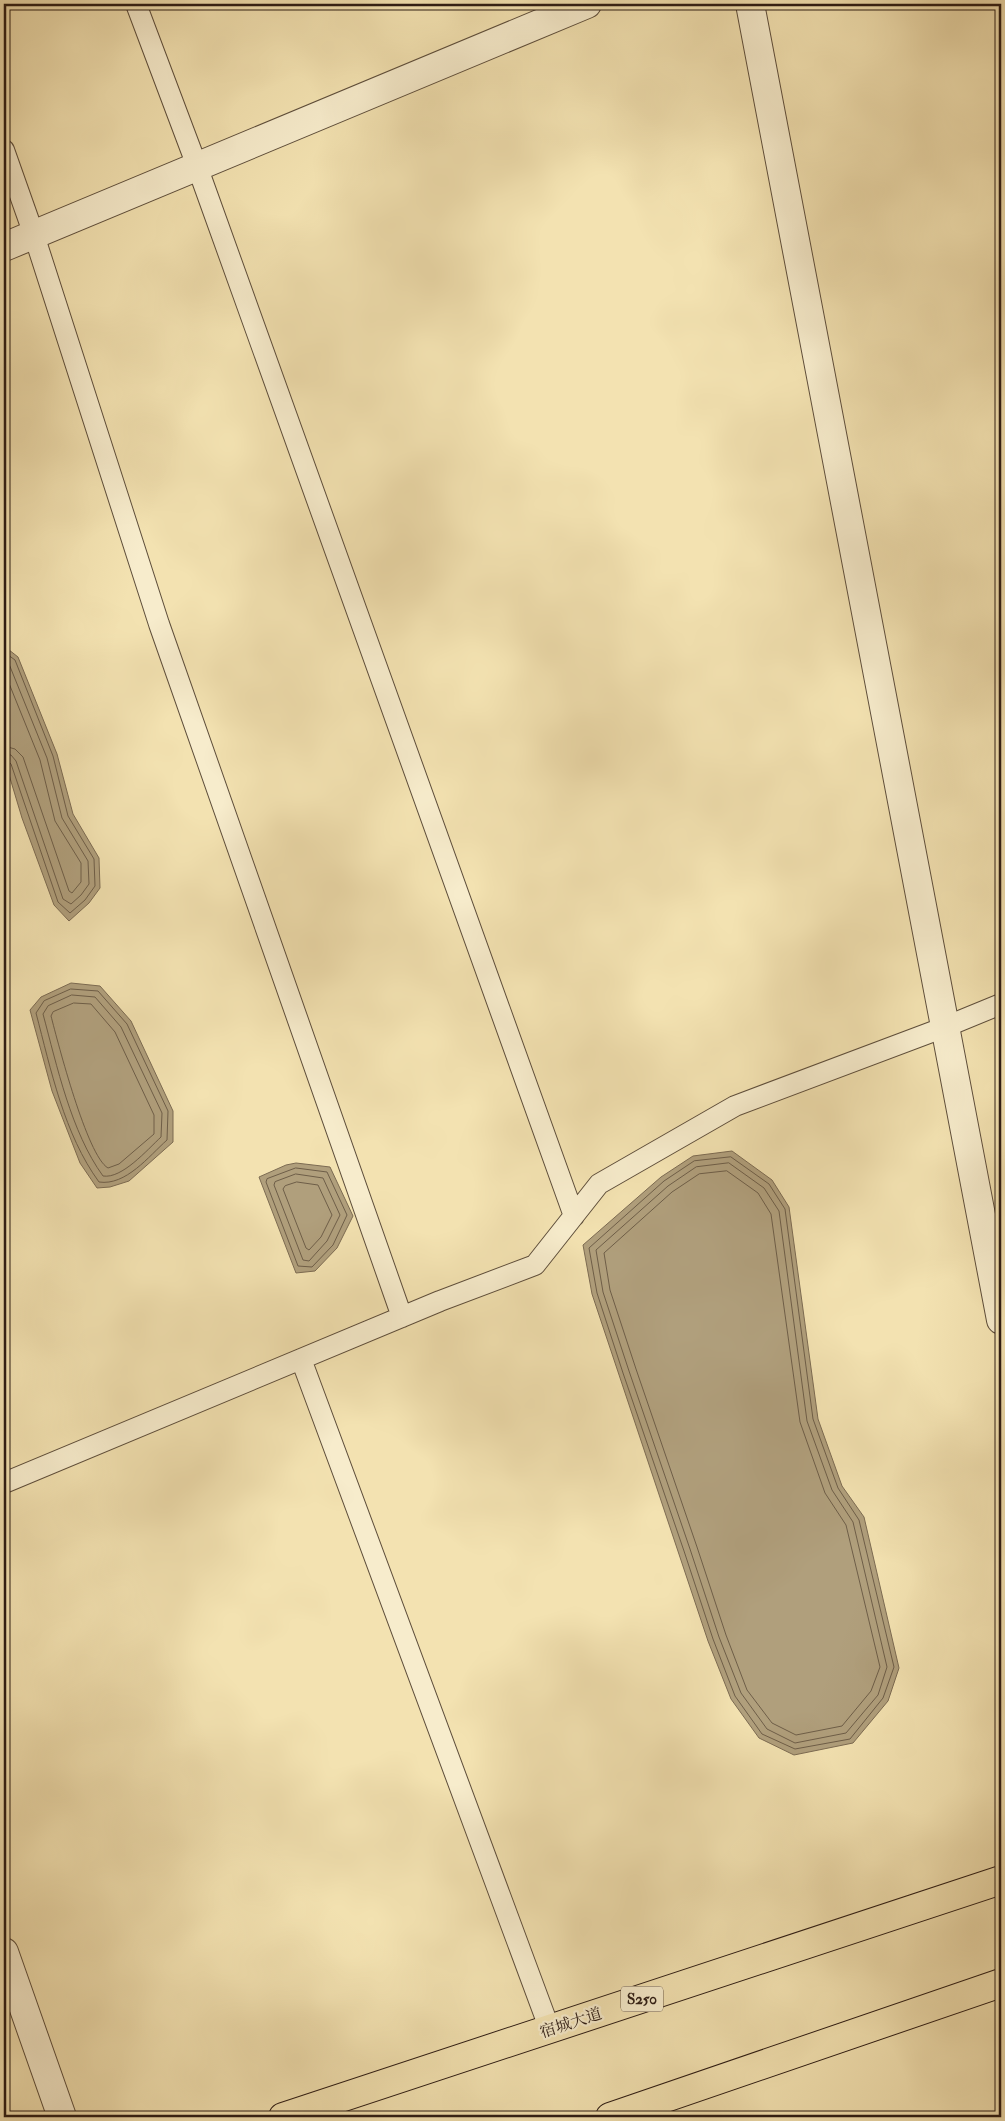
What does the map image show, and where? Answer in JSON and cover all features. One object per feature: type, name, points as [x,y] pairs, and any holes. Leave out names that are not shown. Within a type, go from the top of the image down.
[{"type":"main road","name":"宿城大道","points":[[283,2117],[1001,1880]]},
{"type":"main road","points":[[610,2117],[1001,1983]]},
{"type":"street","points":[[4,247],[586,4]]},
{"type":"street","points":[[750,4],[1001,1320]]},
{"type":"street","points":[[4,1952],[62,2117]]},
{"type":"lane","points":[[136,4],[197,166],[574,1216]]},
{"type":"lane","points":[[4,150],[34,235],[159,624],[402,1317]]},
{"type":"lane","points":[[4,1483],[402,1317],[535,1265],[599,1184],[735,1106],[1001,1004]]},
{"type":"lane","points":[[301,1359],[550,2030]]},
{"type":"water","points":[[4,646],[18,657],[57,754],[73,814],[99,858],[100,888],[89,903],[69,921],[54,905],[22,818],[4,758]]},
{"type":"water","points":[[71,983],[100,986],[131,1021],[173,1111],[173,1142],[129,1181],[110,1187],[97,1188],[80,1163],[52,1091],[30,1010],[41,997]]},
{"type":"water","points":[[732,1151],[772,1180],[789,1207],[818,1419],[842,1486],[864,1517],[899,1668],[888,1701],[853,1743],[794,1755],[759,1738],[731,1699],[708,1641],[592,1294],[583,1245],[661,1177],[693,1156]]},
{"type":"water","points":[[296,1163],[330,1167],[353,1216],[337,1248],[315,1271],[296,1273],[259,1177],[286,1165]]}]
